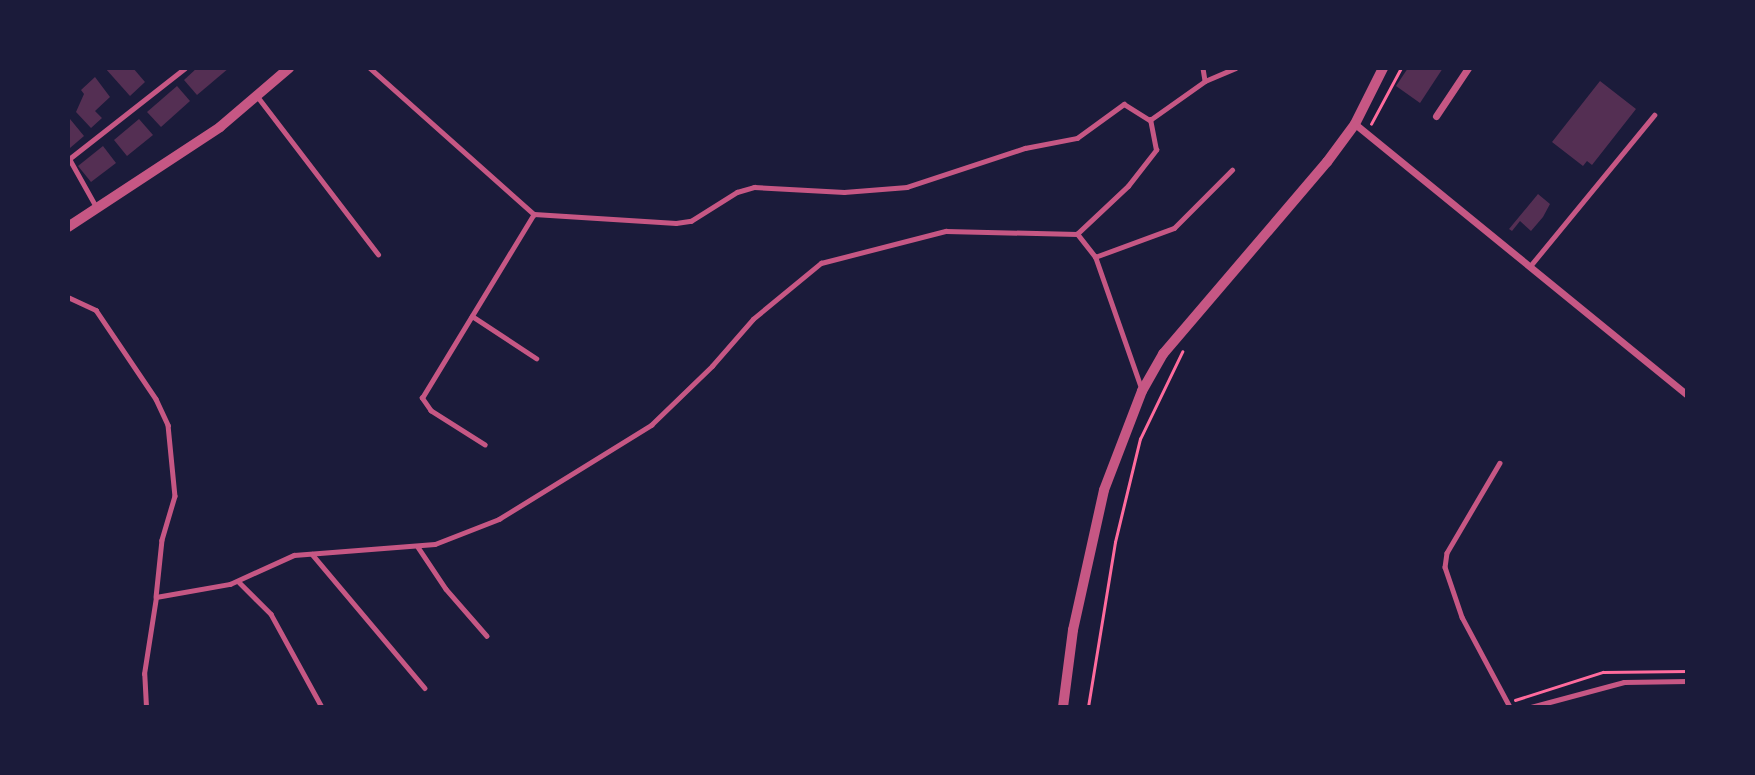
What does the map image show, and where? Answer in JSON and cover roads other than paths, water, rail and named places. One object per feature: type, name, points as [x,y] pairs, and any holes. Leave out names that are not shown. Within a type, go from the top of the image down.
[{"type":"street","points":[[68,227],[183,154],[258,97],[289,68]]},
{"type":"street","points":[[1063,707],[1073,630],[1104,489],[1142,391],[1163,354],[1355,124],[1383,68]]},
{"type":"street","points":[[1436,116],[1468,68]]},
{"type":"street","points":[[1355,124],[1686,394]]},
{"type":"lane","points":[[97,209],[69,159],[186,68]]},
{"type":"lane","points":[[156,597],[239,582],[275,560],[311,553],[418,547],[466,534],[499,519],[651,425],[712,366],[753,318],[821,263],[937,232],[1077,234],[1128,186],[1156,150],[1150,120],[1124,104],[1077,138],[1025,148],[907,187],[844,192],[754,187],[737,192],[691,221],[561,219],[534,214],[370,68]]},
{"type":"lane","points":[[1203,68],[1205,81]]},
{"type":"lane","points":[[1150,120],[1205,81],[1235,68]]},
{"type":"lane","points":[[258,97],[378,254]]},
{"type":"lane","points":[[1531,265],[1654,116]]},
{"type":"lane","points":[[1096,257],[1174,228],[1232,170]]},
{"type":"lane","points":[[485,445],[431,411],[422,398],[534,214]]},
{"type":"lane","points":[[1077,234],[1096,257],[1142,391]]},
{"type":"lane","points":[[68,298],[96,310],[156,399],[168,425],[175,496],[162,540],[144,674],[146,707]]},
{"type":"lane","points":[[472,316],[536,358]]},
{"type":"lane","points":[[1500,463],[1447,553],[1445,567],[1462,617],[1510,707]]},
{"type":"lane","points":[[418,547],[446,589],[486,636]]},
{"type":"lane","points":[[311,553],[425,688]]},
{"type":"lane","points":[[239,582],[271,614],[322,707]]},
{"type":"lane","points":[[1531,707],[1624,682],[1687,681]]}]
